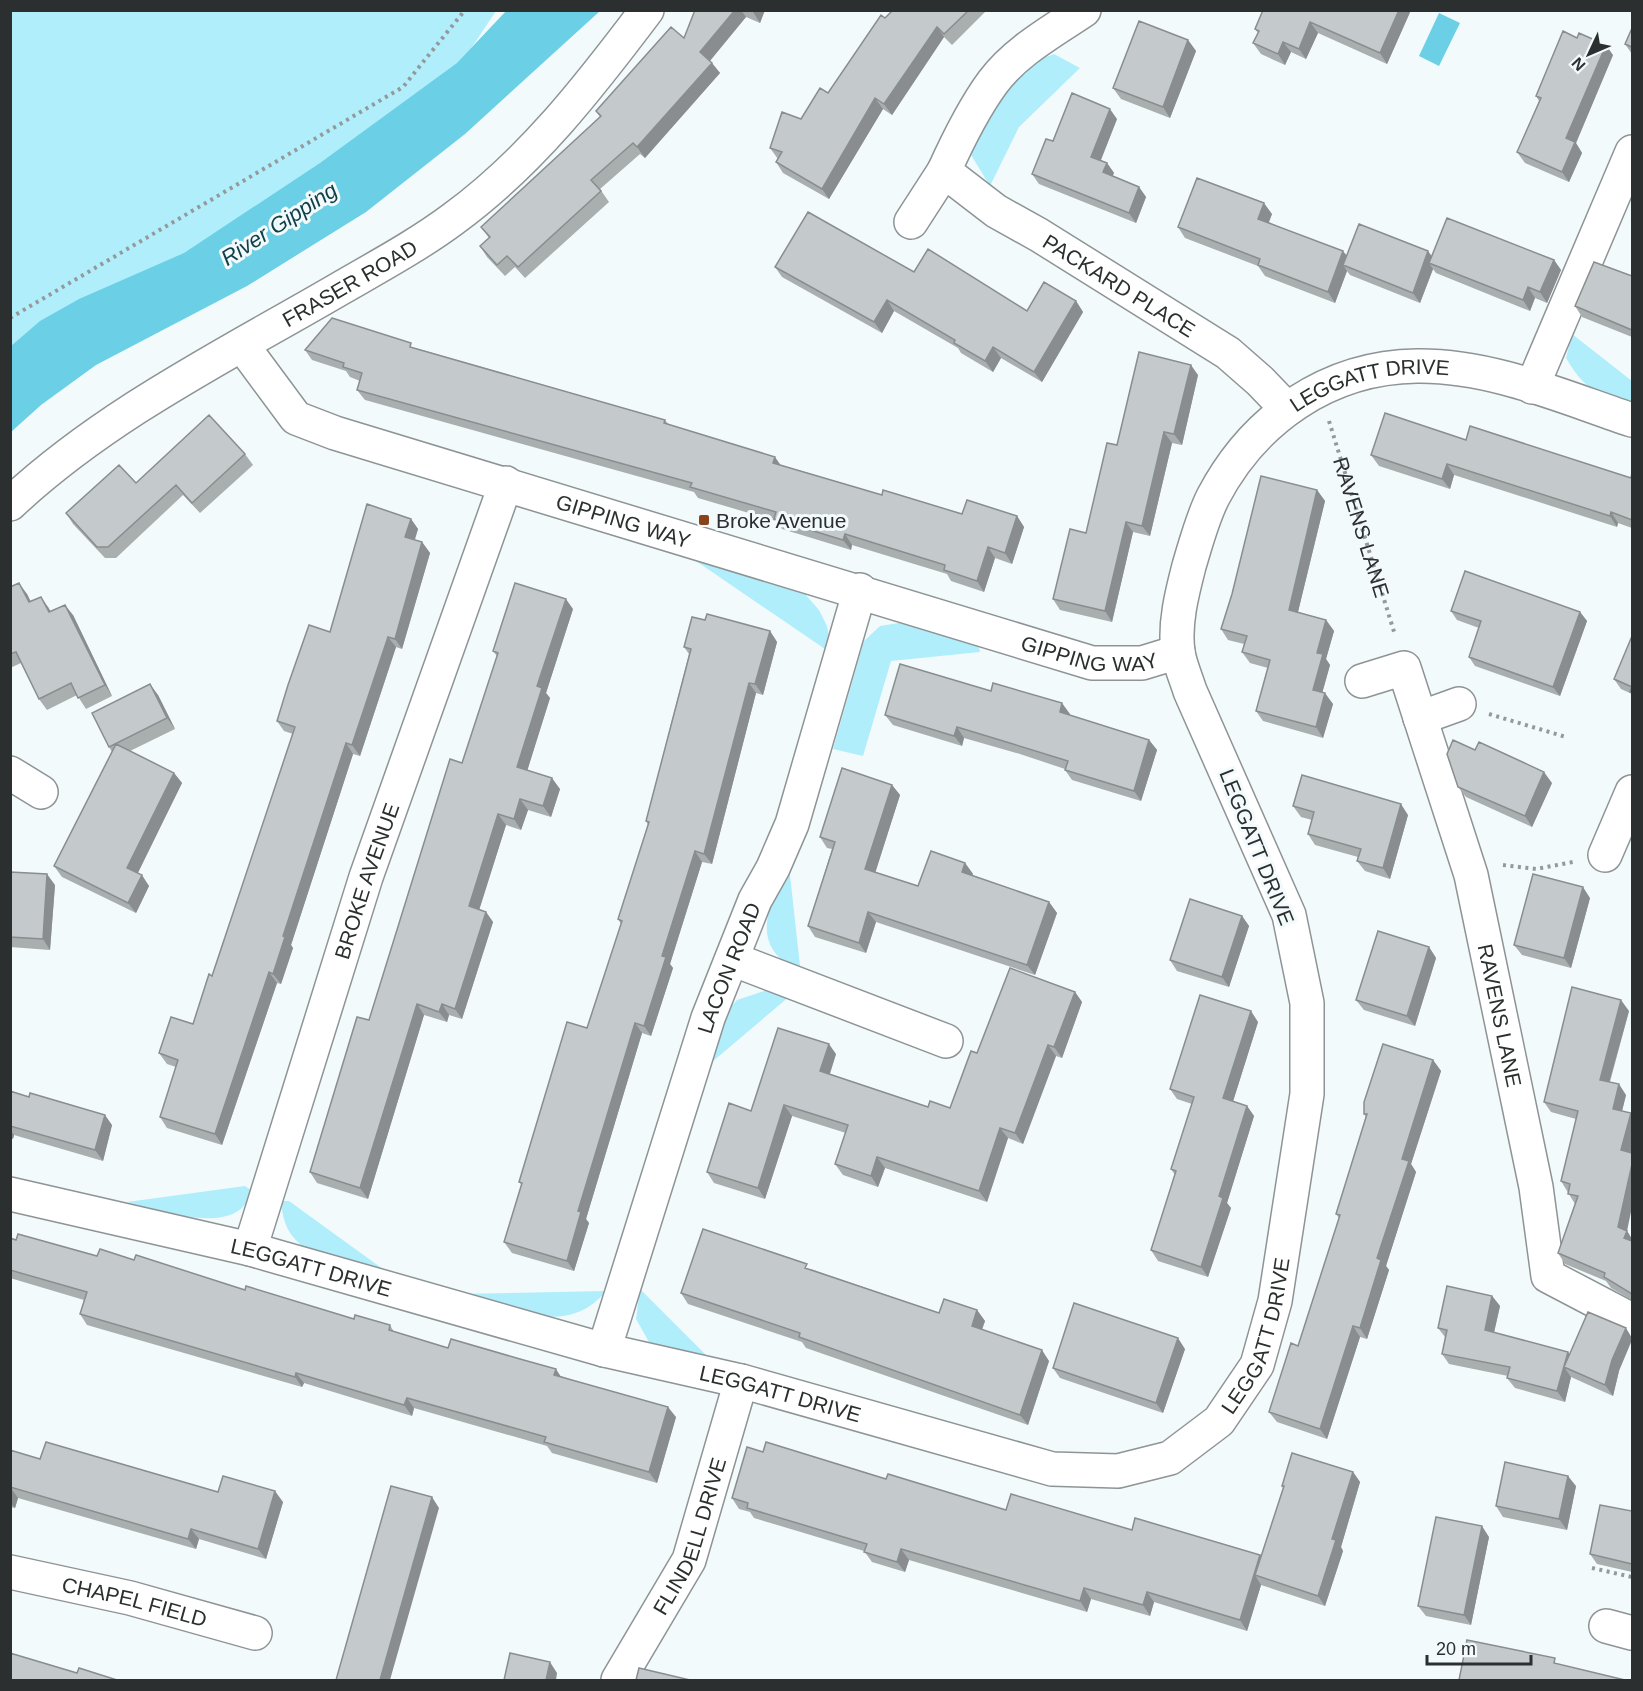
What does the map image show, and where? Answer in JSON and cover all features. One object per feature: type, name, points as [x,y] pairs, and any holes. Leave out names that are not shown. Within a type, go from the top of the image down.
[{"type":"street","name":"FRASER ROAD","points":[[10,504],[96,435],[242,345],[420,242],[477,201],[502,180],[554,126],[647,10]]},
{"type":"street","points":[[911,222],[944,171],[964,127],[994,80],[1033,44],[1084,10]]},
{"type":"street","points":[[1532,387],[1632,152]]},
{"type":"street","name":"PACKARD PLACE","points":[[944,171],[996,211],[1039,235],[1228,353],[1287,409]]},
{"type":"street","name":"GIPPING WAY","points":[[242,345],[296,418],[335,434],[860,590],[1092,663],[1142,663],[1178,652]]},
{"type":"street","name":"LEGGATT DRIVE","points":[[10,1194],[250,1249],[604,1350],[741,1381],[1052,1469],[1118,1471],[1170,1458],[1219,1421],[1257,1365],[1275,1301],[1307,1094],[1307,1003],[1289,915],[1190,691],[1178,652],[1178,621],[1186,581],[1198,533],[1213,498],[1234,464],[1261,431],[1287,409],[1319,388],[1350,377],[1415,366],[1448,367],[1487,373],[1632,420]]},
{"type":"street","name":"BROKE AVENUE","points":[[250,1249],[366,877],[506,483]]},
{"type":"street","name":"LACON ROAD","points":[[604,1350],[708,1018],[755,900],[773,868],[792,824],[860,590]]},
{"type":"street","points":[[1362,681],[1404,668]]},
{"type":"street","name":"RAVENS LANE","points":[[1404,668],[1471,875],[1536,1187],[1548,1276],[1632,1320]]},
{"type":"street","points":[[1420,718],[1459,704]]},
{"type":"street","points":[[10,773],[41,792]]},
{"type":"street","points":[[1605,855],[1632,792]]},
{"type":"street","points":[[732,959],[946,1041]]},
{"type":"street","name":"FLINDELL DRIVE","points":[[618,1680],[689,1560],[741,1381]]},
{"type":"street","name":"CHAPEL FIELD","points":[[10,1572],[130,1598],[255,1633]]},
{"type":"path","points":[[10,318],[403,87],[465,10]]},
{"type":"path","name":"RAVENS LANE","points":[[1319,388],[1404,668]]},
{"type":"path","points":[[1459,704],[1566,737]]},
{"type":"path","points":[[1471,875],[1503,865],[1536,869],[1605,855]]},
{"type":"path","points":[[1592,1568],[1632,1577]]},
{"type":"shaded area","points":[[11,11],[496,11],[426,116],[11,390]]},
{"type":"shaded area","points":[[1054,54],[1080,68],[1019,127],[990,186],[971,155],[991,103],[1031,63]]},
{"type":"shaded area","points":[[1572,334],[1632,381],[1632,404],[1593,389],[1580,378],[1566,358]]},
{"type":"shaded area","points":[[696,561],[805,594],[819,610],[827,626],[829,637],[825,649]]},
{"type":"shaded area","points":[[905,622],[979,647],[980,652],[891,661],[863,756],[833,749],[864,641],[880,626]]},
{"type":"shaded area","points":[[789,866],[800,966],[778,957],[768,940],[768,918]]},
{"type":"shaded area","points":[[770,989],[791,995],[712,1062],[726,1012],[737,1000]]},
{"type":"shaded area","points":[[245,1186],[251,1190],[244,1205],[232,1214],[216,1218],[177,1215],[127,1202]]},
{"type":"shaded area","points":[[281,1201],[289,1201],[387,1272],[305,1248],[287,1228]]},
{"type":"shaded area","points":[[640,1289],[709,1358],[657,1349],[649,1342],[636,1319]]},
{"type":"shaded area","points":[[606,1291],[591,1305],[574,1314],[556,1317],[517,1312],[459,1294]]},
{"type":"water","name":"River Gipping","points":[[507,10],[600,11],[465,134],[366,212],[247,286],[96,365],[41,405],[11,432],[11,346],[40,321],[79,299],[184,253],[320,163],[457,63]]},
{"type":"water","points":[[1439,13],[1460,23],[1439,66],[1419,56]]},
{"type":"building","points":[[695,10],[735,10],[700,52],[712,63],[637,147],[633,143],[591,180],[601,191],[518,267],[507,256],[497,265],[480,246],[490,237],[481,227],[601,116],[596,111],[671,27],[684,38]]},
{"type":"building","points":[[893,10],[969,10],[944,34],[937,27],[884,104],[875,98],[822,189],[776,162],[782,152],[770,148],[782,112],[801,119],[820,88],[828,93],[881,15],[885,18]]},
{"type":"building","points":[[1263,10],[1399,10],[1380,53],[1310,22],[1299,49],[1283,42],[1278,54],[1253,43],[1259,31],[1255,29]]},
{"type":"building","points":[[1139,21],[1188,40],[1163,107],[1113,88]]},
{"type":"building","points":[[1632,28],[1632,47],[1625,44]]},
{"type":"building","points":[[1563,31],[1577,38],[1579,33],[1606,45],[1566,138],[1575,142],[1562,172],[1517,152],[1541,98],[1536,96]]},
{"type":"building","points":[[1072,93],[1110,109],[1091,157],[1107,163],[1103,172],[1139,187],[1129,213],[1032,174],[1046,139],[1053,141]]},
{"type":"building","points":[[1197,178],[1264,203],[1258,219],[1343,251],[1328,292],[1258,265],[1260,259],[1178,227]]},
{"type":"building","points":[[808,212],[914,272],[928,249],[1027,311],[1044,282],[1076,301],[1034,372],[993,347],[985,361],[954,343],[955,340],[887,300],[874,322],[775,267]]},
{"type":"building","points":[[1447,218],[1554,260],[1540,292],[1528,287],[1523,300],[1429,263]]},
{"type":"building","points":[[1359,224],[1428,251],[1413,293],[1343,265]]},
{"type":"building","points":[[1594,262],[1632,276],[1632,330],[1575,306]]},
{"type":"building","points":[[332,318],[411,343],[410,347],[665,420],[664,423],[775,457],[773,463],[882,495],[883,490],[962,514],[967,500],[1017,516],[1005,553],[988,547],[977,581],[944,570],[945,565],[845,534],[843,540],[774,519],[776,512],[690,487],[692,483],[357,390],[362,373],[343,367],[344,363],[305,350]]},
{"type":"building","points":[[1139,352],[1191,365],[1174,434],[1164,432],[1142,526],[1126,522],[1105,611],[1053,599],[1070,529],[1086,533],[1107,443],[1117,445]]},
{"type":"building","points":[[1385,413],[1466,440],[1470,426],[1631,478],[1632,473],[1632,520],[1611,512],[1610,516],[1447,464],[1442,479],[1371,455]]},
{"type":"building","points":[[209,415],[245,454],[192,503],[176,485],[108,547],[97,547],[66,513],[119,465],[136,483]]},
{"type":"building","points":[[1261,476],[1317,490],[1289,610],[1326,620],[1317,653],[1323,654],[1313,690],[1325,693],[1316,727],[1256,711],[1270,660],[1242,652],[1247,636],[1221,629]]},
{"type":"building","points":[[367,504],[411,519],[405,537],[422,542],[395,639],[388,637],[352,745],[346,743],[283,936],[285,937],[273,974],[269,972],[215,1134],[160,1117],[178,1060],[159,1053],[171,1017],[193,1024],[209,974],[212,976],[295,727],[277,721],[288,685],[309,625],[330,632]]},
{"type":"building","points":[[1465,571],[1580,612],[1553,687],[1469,657],[1481,621],[1451,611]]},
{"type":"building","points":[[19,583],[29,602],[41,597],[49,612],[65,605],[105,685],[78,698],[71,683],[39,699],[16,652],[10,654],[10,587]]},
{"type":"building","points":[[515,583],[566,599],[537,686],[542,688],[517,767],[552,778],[543,806],[520,799],[514,819],[498,814],[469,906],[486,912],[455,1009],[442,1004],[439,1012],[417,1004],[360,1188],[310,1172],[357,1017],[369,1020],[450,759],[462,763],[498,653],[493,651]]},
{"type":"building","points":[[707,614],[770,631],[755,684],[749,683],[704,854],[695,851],[662,956],[666,957],[644,1026],[635,1023],[578,1211],[581,1212],[567,1261],[504,1242],[522,1183],[519,1182],[567,1022],[587,1028],[622,921],[618,919],[649,822],[646,821],[691,649],[684,647],[692,617],[705,620]]},
{"type":"building","points":[[1632,636],[1632,687],[1614,679]]},
{"type":"building","points":[[900,664],[991,691],[993,683],[1062,703],[1060,712],[1149,740],[1134,791],[1065,770],[1068,761],[1013,744],[957,727],[954,736],[885,715]]},
{"type":"building","points":[[150,684],[167,718],[109,747],[92,713]]},
{"type":"building","points":[[1453,740],[1475,750],[1479,742],[1544,772],[1525,816],[1458,787],[1447,754]]},
{"type":"building","points":[[116,744],[174,773],[127,868],[142,875],[128,903],[54,866]]},
{"type":"building","points":[[842,768],[892,785],[865,869],[918,886],[931,851],[965,863],[962,872],[1049,902],[1027,965],[868,912],[859,943],[808,926],[835,842],[820,837]]},
{"type":"building","points":[[1302,775],[1401,804],[1383,868],[1357,861],[1361,849],[1308,834],[1314,812],[1293,806]]},
{"type":"building","points":[[10,872],[47,874],[43,939],[10,937]]},
{"type":"building","points":[[1533,874],[1583,887],[1564,958],[1514,945]]},
{"type":"building","points":[[1190,899],[1242,916],[1222,977],[1170,960]]},
{"type":"building","points":[[1378,931],[1429,947],[1407,1016],[1356,1000]]},
{"type":"building","points":[[1010,968],[1075,992],[1054,1047],[1048,1045],[1015,1133],[1000,1128],[979,1191],[877,1157],[871,1176],[835,1164],[848,1125],[784,1105],[758,1188],[707,1172],[729,1103],[751,1111],[778,1028],[829,1044],[820,1071],[928,1107],[930,1101],[950,1108],[971,1051],[977,1053]]},
{"type":"building","points":[[1572,987],[1621,1000],[1600,1080],[1619,1084],[1613,1109],[1631,1113],[1621,1150],[1632,1153],[1632,1164],[1618,1227],[1627,1231],[1624,1238],[1632,1241],[1632,1294],[1604,1277],[1605,1273],[1558,1253],[1578,1196],[1568,1194],[1570,1184],[1561,1181],[1578,1111],[1544,1102]]},
{"type":"building","points":[[1200,995],[1251,1011],[1223,1098],[1247,1106],[1219,1196],[1223,1198],[1201,1267],[1151,1250],[1176,1171],[1171,1169],[1194,1097],[1170,1089]]},
{"type":"building","points":[[1383,1044],[1433,1060],[1402,1159],[1409,1161],[1377,1258],[1381,1260],[1360,1328],[1353,1326],[1320,1429],[1269,1412],[1291,1343],[1298,1346],[1340,1215],[1336,1214],[1367,1114],[1364,1114],[1364,1102]]},
{"type":"building","points":[[10,1091],[29,1097],[30,1093],[105,1115],[95,1150],[10,1126]]},
{"type":"building","points":[[703,1229],[807,1264],[805,1268],[939,1313],[944,1299],[977,1310],[972,1326],[1042,1350],[1020,1415],[799,1337],[800,1333],[681,1293]]},
{"type":"building","points":[[18,1234],[97,1256],[100,1249],[134,1260],[136,1255],[245,1290],[246,1286],[354,1319],[355,1315],[390,1325],[389,1330],[448,1348],[451,1339],[556,1369],[554,1375],[668,1407],[649,1472],[544,1442],[546,1437],[407,1398],[404,1405],[296,1373],[295,1377],[80,1314],[87,1292],[10,1270],[10,1238],[16,1240]]},
{"type":"building","points":[[1447,1286],[1492,1296],[1485,1330],[1568,1352],[1557,1391],[1507,1378],[1510,1367],[1442,1354],[1447,1330],[1438,1328]]},
{"type":"building","points":[[1074,1303],[1178,1338],[1156,1403],[1053,1368]]},
{"type":"building","points":[[1588,1312],[1626,1328],[1612,1360],[1605,1385],[1564,1367]]},
{"type":"building","points":[[46,1442],[218,1492],[223,1476],[275,1491],[258,1549],[191,1529],[188,1539],[10,1487],[10,1450],[40,1459]]},
{"type":"building","points":[[766,1442],[886,1479],[888,1474],[1006,1510],[1011,1494],[1132,1530],[1135,1518],[1260,1555],[1240,1620],[1147,1592],[1143,1605],[1084,1588],[1080,1601],[901,1549],[897,1562],[864,1552],[867,1544],[747,1508],[748,1503],[732,1498],[747,1447],[763,1452]]},
{"type":"building","points":[[1292,1453],[1353,1472],[1332,1539],[1336,1540],[1318,1596],[1255,1575],[1284,1486],[1282,1486]]},
{"type":"building","points":[[1505,1462],[1568,1476],[1559,1519],[1496,1506]]},
{"type":"building","points":[[391,1486],[432,1497],[380,1680],[336,1680]]},
{"type":"building","points":[[1600,1505],[1632,1511],[1632,1564],[1590,1554]]},
{"type":"building","points":[[1436,1517],[1482,1526],[1464,1615],[1418,1606]]},
{"type":"building","points":[[1467,1640],[1555,1658],[1554,1663],[1625,1680],[1459,1680]]},
{"type":"building","points":[[10,1653],[77,1673],[79,1668],[117,1680],[10,1680]]},
{"type":"building","points":[[510,1653],[550,1662],[546,1680],[504,1680]]},
{"type":"building","points":[[639,1668],[690,1680],[636,1680]]},
{"type":"place","name":"Broke Avenue","points":[[704,520]]}]
